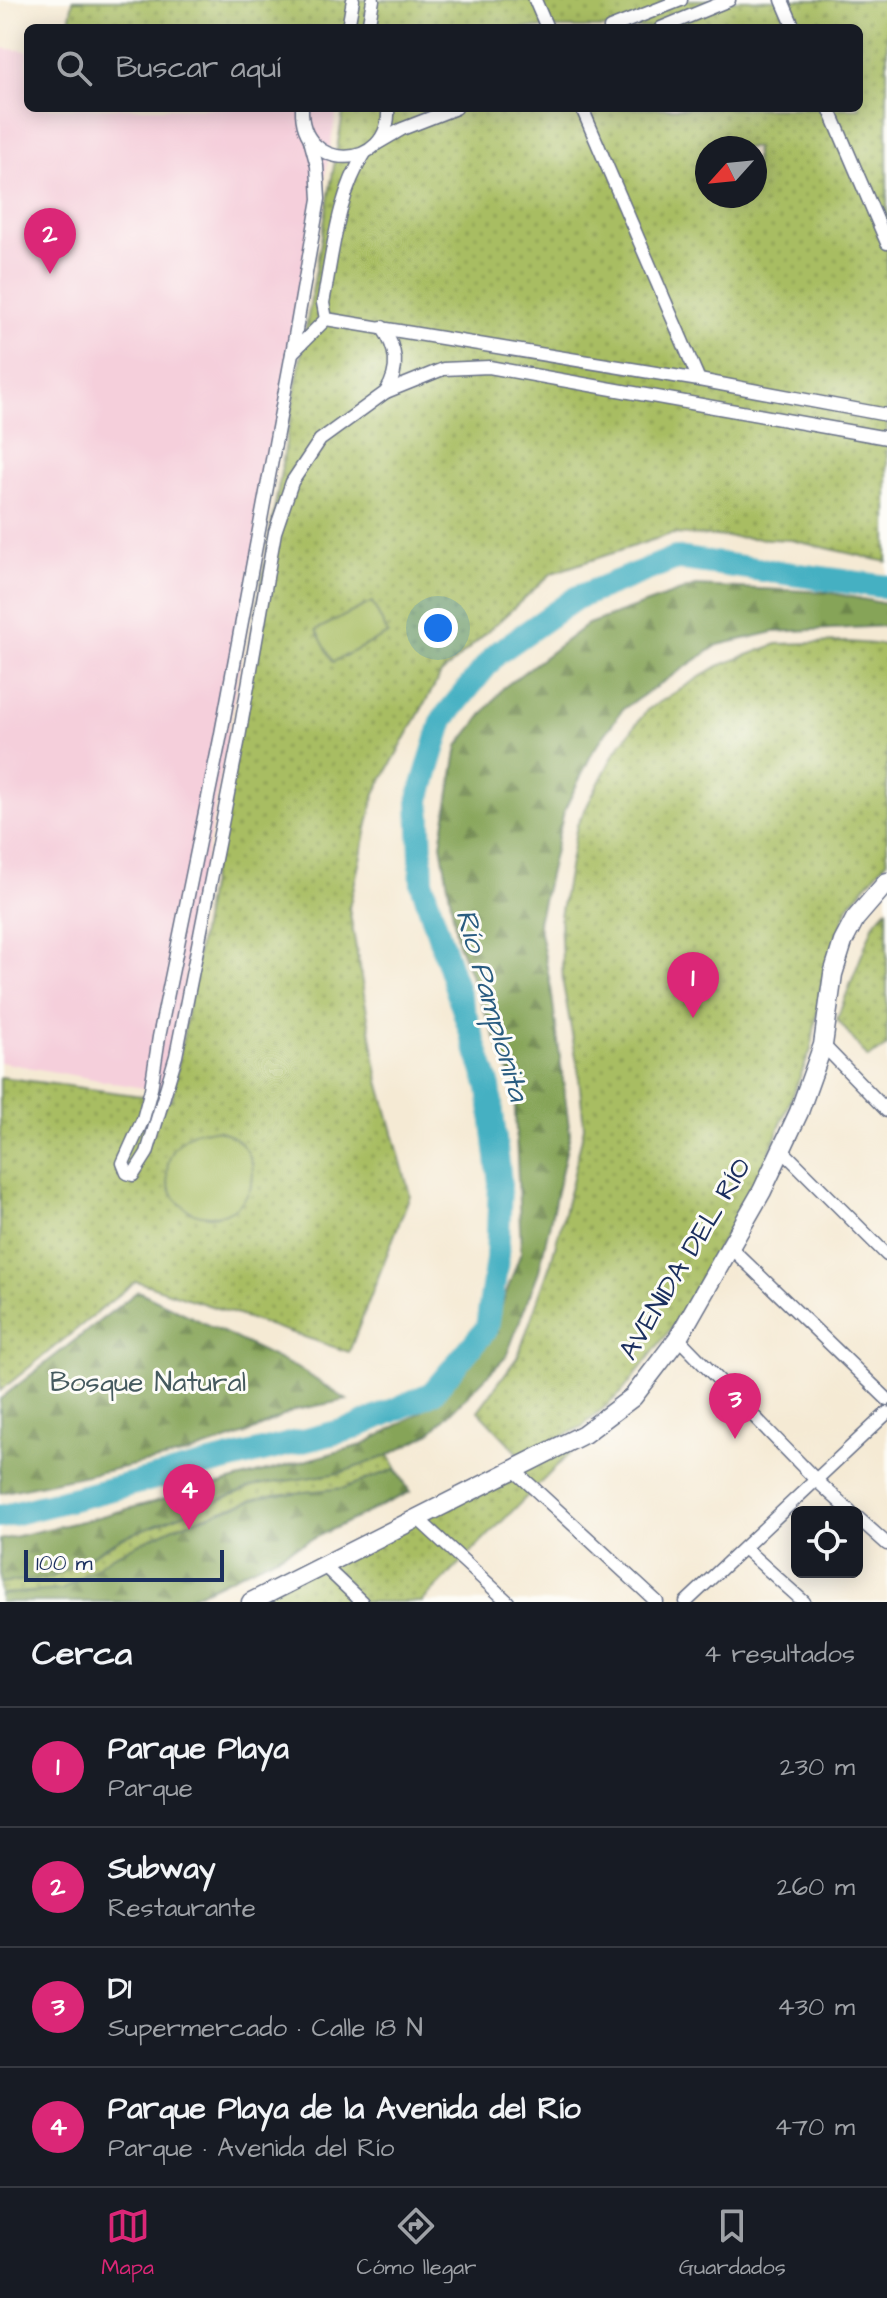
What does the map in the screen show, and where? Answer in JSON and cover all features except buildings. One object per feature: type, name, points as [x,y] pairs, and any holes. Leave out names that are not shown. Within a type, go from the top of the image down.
[{"type":"main road","name":"AVENIDA DEL RÍO","points":[[251,1602],[584,1434],[633,1397],[678,1338],[782,1150],[823,1045],[833,974],[843,942],[855,919],[887,882]]},
{"type":"street","points":[[349,24],[353,0]]},
{"type":"street","points":[[369,24],[373,0]]},
{"type":"street","points":[[535,0],[545,24]]},
{"type":"street","points":[[620,24],[681,0]]},
{"type":"street","points":[[671,24],[729,0]]},
{"type":"street","points":[[782,0],[792,24]]},
{"type":"street","points":[[302,112],[304,128],[317,166],[319,199],[220,739],[151,1089],[138,1132],[123,1163],[127,1173],[133,1175],[147,1153],[166,1096],[238,743],[275,532],[292,482],[320,440],[386,392],[443,369],[489,367],[887,438]]},
{"type":"street","points":[[326,319],[323,303],[345,192],[352,173],[385,130],[387,112]]},
{"type":"street","points":[[310,140],[329,155],[354,157],[402,129],[446,112]]},
{"type":"street","points":[[584,112],[699,380]]},
{"type":"street","points":[[831,112],[887,243]]},
{"type":"street","points":[[292,353],[326,319]]},
{"type":"street","points":[[326,319],[699,380],[887,415]]},
{"type":"street","points":[[382,327],[393,342],[396,360],[386,392]]},
{"type":"street","points":[[220,739],[225,748],[230,749],[238,743]]},
{"type":"street","points":[[211,777],[221,776],[230,784]]},
{"type":"street","points":[[823,1045],[887,1111]]},
{"type":"street","points":[[782,1150],[887,1255]]},
{"type":"street","points":[[730,1247],[887,1399]]},
{"type":"street","points":[[678,1338],[844,1506]]},
{"type":"street","points":[[686,1602],[887,1413]]},
{"type":"street","points":[[513,1469],[657,1602]]},
{"type":"street","points":[[416,1517],[508,1602]]},
{"type":"street","points":[[863,1522],[887,1544]]},
{"type":"street","points":[[744,1548],[804,1602]]},
{"type":"street","points":[[323,1565],[362,1602]]},
{"type":"shaded area","points":[[0,48],[24,51],[24,112],[336,112],[165,1092],[0,1062]]},
{"type":"green space","points":[[73,0],[887,0],[887,562],[791,540],[671,534],[552,573],[441,674],[375,793],[349,908],[379,1081],[410,1195],[349,1352],[136,1281],[0,1391],[0,1077],[172,1100],[343,112],[863,112],[863,24],[69,24]]},
{"type":"green space","points":[[695,586],[827,592],[887,604],[887,626],[774,632],[718,645],[623,709],[593,751],[564,811],[538,922],[551,988],[570,1134],[539,1271],[506,1357],[429,1434],[387,1456],[340,1473],[258,1485],[124,1537],[51,1578],[0,1583],[0,1540],[91,1519],[363,1445],[421,1412],[492,1332],[521,1252],[514,1085],[458,944],[441,844],[458,746],[503,688],[588,624]]},
{"type":"green space","points":[[372,602],[388,634],[333,662],[316,630]]},
{"type":"green space","points":[[847,642],[887,645],[887,861],[848,906],[821,987],[811,1050],[761,1173],[676,1322],[622,1392],[582,1427],[521,1456],[478,1411],[518,1356],[551,1262],[584,1127],[578,1068],[563,984],[560,916],[577,825],[615,752],[647,710],[718,666],[777,644]]},
{"type":"green space","points":[[887,909],[887,1046],[868,1058],[837,1019],[874,923]]},
{"type":"green space","points":[[210,1130],[234,1137],[246,1149],[253,1173],[246,1197],[234,1209],[210,1216],[186,1209],[174,1197],[167,1173],[174,1149],[186,1137]]},
{"type":"green space","name":"Bosque Natural","points":[[138,1291],[301,1370],[347,1400],[295,1410],[249,1433],[187,1454],[0,1493],[0,1399]]},
{"type":"green space","points":[[378,1436],[410,1492],[180,1602],[0,1602],[0,1540],[91,1519],[363,1445]]},
{"type":"green space","points":[[583,1440],[422,1602],[244,1602]]},
{"type":"green space","points":[[395,1469],[410,1492],[180,1602],[0,1602],[0,1594],[62,1590],[112,1556],[174,1527],[265,1496],[344,1488]]},
{"type":"waterway","name":"Río Pamplonita","points":[[0,1517],[354,1428],[432,1393],[487,1328],[497,1260],[500,1183],[489,1087],[422,884],[419,799],[443,719],[496,654],[576,598],[676,558],[887,587]]},
{"type":"place","name":"Subway","points":[[50,274]]},
{"type":"place","name":"Parque Playa","points":[[693,1018]]},
{"type":"place","name":"D1","points":[[735,1439]]},
{"type":"place","name":"Parque Playa de la Avenida del Río","points":[[189,1530]]}]
